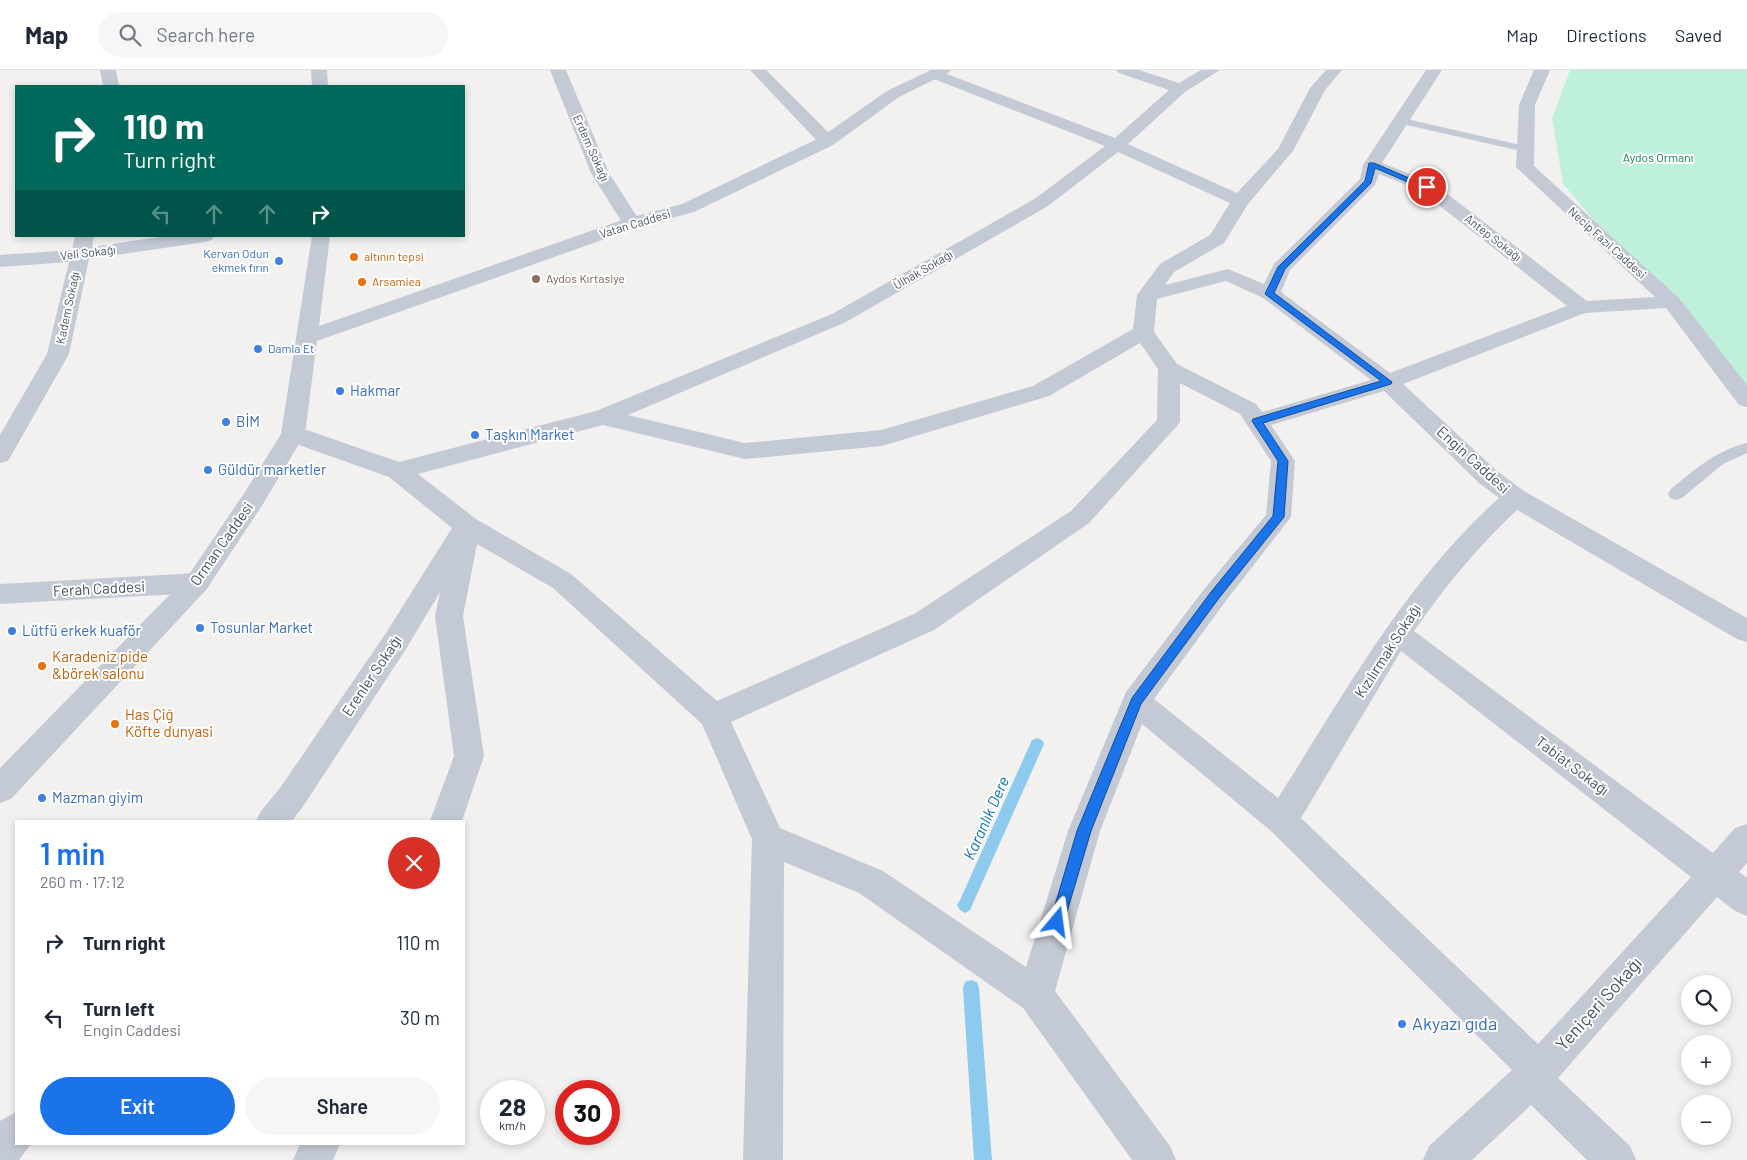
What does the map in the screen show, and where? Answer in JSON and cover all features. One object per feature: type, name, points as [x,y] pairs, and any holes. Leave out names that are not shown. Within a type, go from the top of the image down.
[{"type":"street","points":[[108,70],[111,85]]},
{"type":"street","points":[[319,70],[320,85]]},
{"type":"street","name":"Erdem Sokağı","points":[[558,70],[600,173],[632,223]]},
{"type":"street","points":[[758,70],[827,141]]},
{"type":"street","points":[[1124,70],[1180,89]]},
{"type":"street","name":"Ülhak Sokağı","points":[[398,471],[604,417],[839,318],[1042,202],[1118,145],[1180,89],[1212,70]]},
{"type":"street","points":[[1036,995],[1084,831],[1136,701],[1215,595],[1278,517],[1283,461],[1248,409],[1169,369],[1143,332],[1147,296],[1167,268],[1217,239],[1240,201],[1285,151],[1318,88],[1334,70]]},
{"type":"street","points":[[1270,294],[1281,268],[1369,181],[1372,165],[1434,70]]},
{"type":"street","name":"Necip Fazıl Caddesi","points":[[1542,70],[1527,105],[1525,168],[1672,302],[1747,400]]},
{"type":"street","points":[[939,72],[1118,145],[1240,201]]},
{"type":"street","name":"Vatan Caddesi","points":[[307,337],[632,223],[688,208],[827,141],[894,94],[939,72]]},
{"type":"street","name":"Antep Sokağı","points":[[1372,165],[1427,187],[1582,306]]},
{"type":"street","name":"Veli Sokağı","points":[[0,261],[82,246],[193,237]]},
{"type":"street","name":"Orman Caddesi","points":[[0,789],[197,583],[254,498],[293,434],[321,237]]},
{"type":"street","name":"Kadem Sokağı","points":[[0,455],[58,354],[82,246]]},
{"type":"street","name":"Engin Caddesi","points":[[1147,296],[1228,275],[1270,294],[1388,382],[1488,477],[1515,497],[1747,631]]},
{"type":"street","points":[[1257,421],[1388,382],[1582,306],[1672,302]]},
{"type":"street","points":[[604,417],[745,451],[882,438],[1041,391],[1143,332]]},
{"type":"street","points":[[712,716],[924,622],[1080,517],[1168,422],[1169,369]]},
{"type":"street","points":[[293,434],[398,471],[467,526],[562,581],[712,716],[768,839],[763,1160]]},
{"type":"street","name":"Kızılırmak Sokağı","points":[[1282,821],[1397,633],[1429,589],[1479,530],[1515,497]]},
{"type":"street","points":[[446,820],[470,756],[449,616],[467,526]]},
{"type":"street","name":"Erenler Sokağı","points":[[273,820],[291,798],[396,641],[467,526]]},
{"type":"street","name":"Ferah Caddesi","points":[[0,594],[197,583]]},
{"type":"street","name":"Tabiat Sokağı","points":[[1397,633],[1747,899]]},
{"type":"street","points":[[1136,701],[1282,821],[1535,1075],[1616,1160]]},
{"type":"street","points":[[768,839],[872,882],[1036,995],[1156,1160]]},
{"type":"street","name":"Yeniçeri Sokağı","points":[[1443,1160],[1535,1075],[1747,839]]},
{"type":"street","points":[[0,1153],[15,1133]]},
{"type":"street","points":[[313,1160],[320,1145]]},
{"type":"lane","points":[[1402,121],[1525,149]]},
{"type":"lane","points":[[1676,494],[1721,457],[1735,450],[1747,448]]},
{"type":"green space","name":"Aydos Ormanı","points":[[1570,70],[1747,70],[1747,398],[1563,184],[1552,118]]},
{"type":"waterway","name":"Karanlık Dere","points":[[965,905],[1037,744]]},
{"type":"waterway","name":"Karanlık Dere","points":[[971,988],[983,1160]]},
{"type":"place","name":"altının tepsi","points":[[354,257]]},
{"type":"place","name":"Kervan Odun ekmek fırın","points":[[279,261]]},
{"type":"place","name":"Aydos Kırtasiye","points":[[536,279]]},
{"type":"place","name":"Arsamiea","points":[[362,282]]},
{"type":"place","name":"Damla Et","points":[[258,349]]},
{"type":"place","name":"Hakmar","points":[[340,391]]},
{"type":"place","name":"BİM","points":[[226,422]]},
{"type":"place","name":"Taşkın Market","points":[[475,435]]},
{"type":"place","name":"Güldür marketler","points":[[208,470]]},
{"type":"place","name":"Tosunlar Market","points":[[200,628]]},
{"type":"place","name":"Lütfü erkek kuaför","points":[[12,631]]},
{"type":"place","name":"Karadeniz pide &börek salonu","points":[[42,666]]},
{"type":"place","name":"Has Çiğ Köfte dunyasi","points":[[115,724]]},
{"type":"place","name":"Mazman giyim","points":[[42,798]]},
{"type":"place","name":"Akyazı gıda","points":[[1402,1024]]},
{"type":"route","points":[[1057,922],[1084,831],[1136,701],[1215,595],[1278,517],[1283,461],[1257,421],[1388,382],[1270,294],[1281,268],[1369,181],[1372,165],[1427,187]]}]
